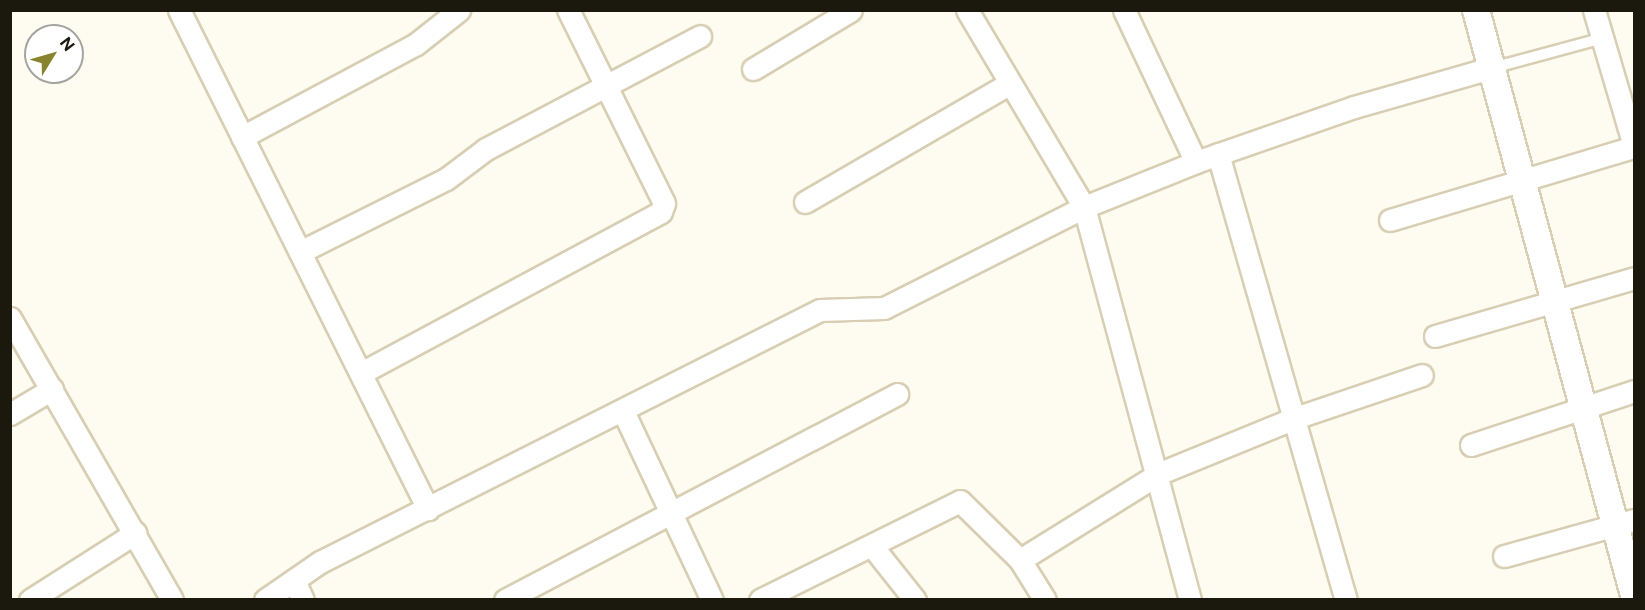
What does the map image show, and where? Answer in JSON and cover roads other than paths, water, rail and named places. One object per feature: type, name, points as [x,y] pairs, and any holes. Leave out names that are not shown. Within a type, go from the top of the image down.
[{"type":"street","points":[[179,10],[428,509]]},
{"type":"street","points":[[242,137],[416,44],[459,10]]},
{"type":"street","points":[[361,373],[662,212],[664,203],[568,10]]},
{"type":"street","points":[[753,69],[851,10]]},
{"type":"street","points":[[967,10],[1007,85],[1084,207],[1160,473],[1190,600]]},
{"type":"street","points":[[1124,10],[1196,162]]},
{"type":"street","points":[[1476,10],[1585,406],[1625,523],[1635,595]]},
{"type":"street","points":[[1390,220],[1635,146],[1594,10]]},
{"type":"street","points":[[300,252],[446,179],[486,149],[605,83],[700,36]]},
{"type":"street","points":[[265,600],[294,580],[428,509],[820,310],[884,308],[1084,207],[1196,162],[1491,68]]},
{"type":"street","points":[[805,202],[1007,85]]},
{"type":"street","points":[[1218,154],[1292,419],[1346,600]]},
{"type":"street","points":[[1435,336],[1635,278]]},
{"type":"street","points":[[10,318],[172,600]]},
{"type":"street","points":[[1020,560],[1160,473],[1292,419],[1422,375]]},
{"type":"street","points":[[10,414],[52,389]]},
{"type":"street","points":[[1471,445],[1635,391]]},
{"type":"street","points":[[505,600],[669,510],[897,394]]},
{"type":"street","points":[[623,411],[712,600]]},
{"type":"street","points":[[760,600],[790,594],[872,546],[960,501],[1020,560],[1045,600]]},
{"type":"street","points":[[1504,556],[1625,523]]},
{"type":"street","points":[[30,600],[135,532]]},
{"type":"street","points":[[872,546],[915,600]]},
{"type":"street","points":[[294,580],[303,600]]},
{"type":"lane","points":[[1491,68],[1603,38]]}]
